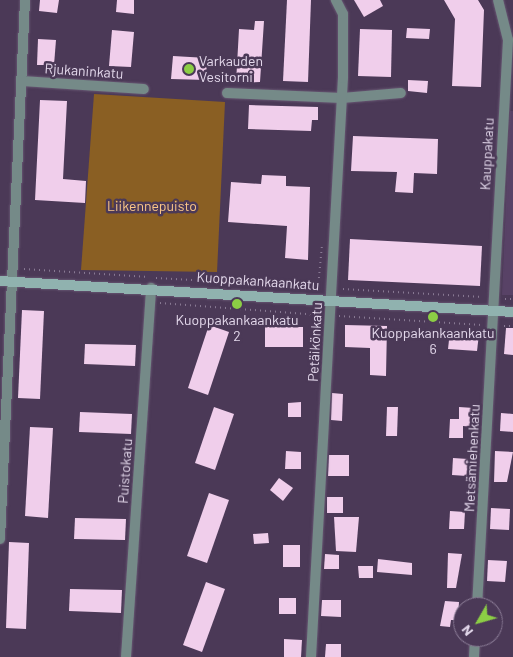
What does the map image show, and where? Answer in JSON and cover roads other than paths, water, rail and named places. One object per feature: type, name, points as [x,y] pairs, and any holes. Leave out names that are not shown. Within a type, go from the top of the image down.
[{"type":"main road","name":"Kuoppakankaankatu","points":[[0,282],[151,288],[513,312]]},
{"type":"street","points":[[0,539],[14,282],[25,0]]},
{"type":"street","name":"Petäikönkatu","points":[[311,657],[342,98],[343,14],[336,0]]},
{"type":"street","name":"Kauppakatu","points":[[494,311],[508,40],[498,0]]},
{"type":"street","name":"Rjukaninkatu","points":[[22,81],[144,89]]},
{"type":"street","points":[[227,93],[342,98],[401,93]]},
{"type":"street","name":"Puistokatu","points":[[126,657],[151,288]]},
{"type":"street","name":"Metsämiehenkatu","points":[[478,597],[494,311]]},
{"type":"place","name":"Varkauden Vesitorni","points":[[189,69]]},
{"type":"place","name":"Kuoppakankaankatu 2","points":[[237,304]]},
{"type":"place","name":"Kuoppakankaankatu 6","points":[[433,317]]},
{"type":"park label","name":"Liikennepuisto","points":[[152,206]]}]
